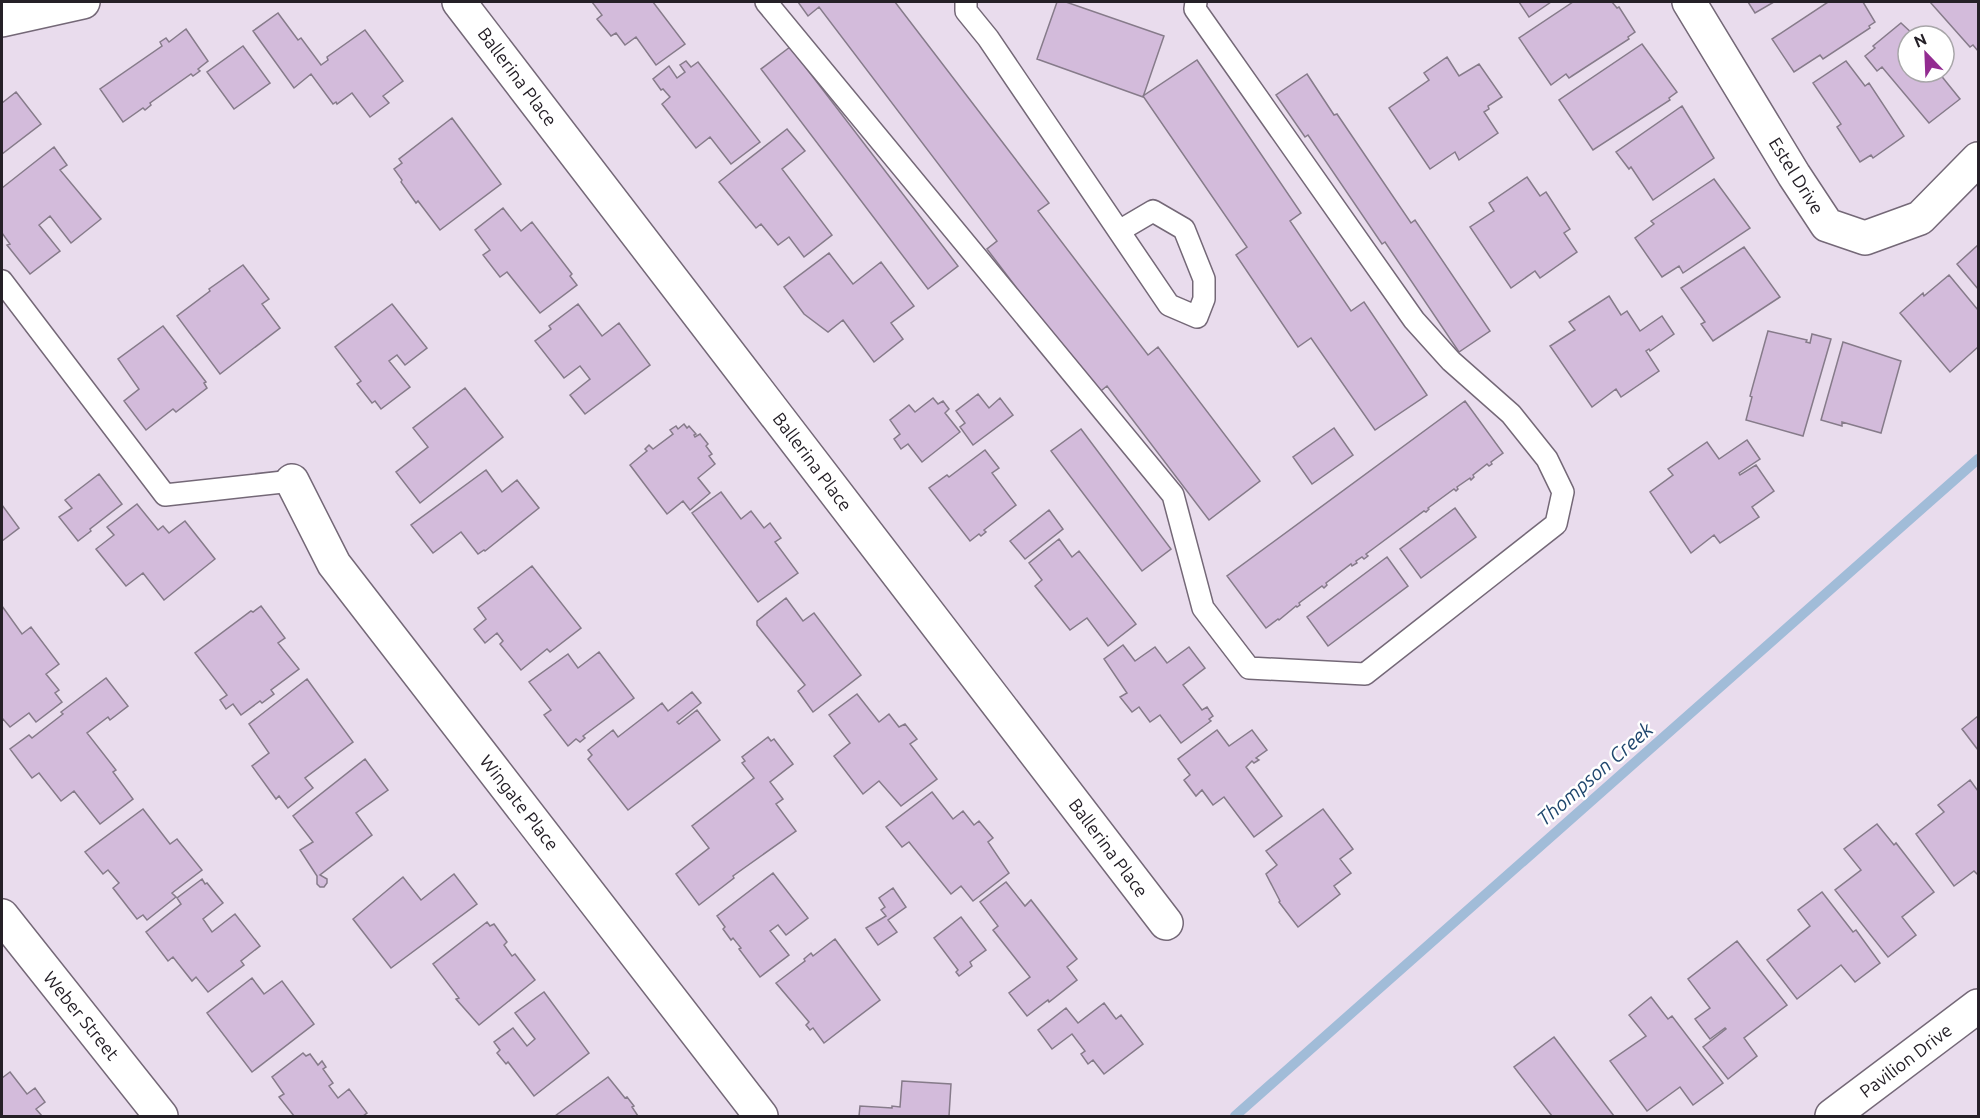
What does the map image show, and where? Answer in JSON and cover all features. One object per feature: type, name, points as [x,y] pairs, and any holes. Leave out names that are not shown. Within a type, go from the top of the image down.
[{"type":"street","points":[[2,20],[83,2]]},
{"type":"street","name":"Ballerina Place","points":[[459,2],[1166,923]]},
{"type":"street","name":"Estel Drive","points":[[1689,2],[1827,225],[1865,238],[1920,218],[1978,159]]},
{"type":"street","name":"Wingate Place","points":[[292,481],[334,564],[761,1116]]},
{"type":"street","name":"Weber Street","points":[[2,916],[161,1116]]},
{"type":"street","name":"Pavilion Drive","points":[[1833,1116],[1976,1014]]},
{"type":"lane","points":[[766,2],[1173,495],[1203,608],[1249,668],[1365,674],[1556,524],[1563,492],[1547,459],[1511,414],[1450,361],[1414,320],[1195,9],[1196,2]]},
{"type":"lane","points":[[966,2],[966,11],[988,38],[1169,305],[1197,317],[1204,299],[1204,279],[1184,229],[1153,211],[1119,231]]},
{"type":"lane","points":[[2,281],[165,495],[292,481]]},
{"type":"building","points":[[592,2],[653,2],[685,44],[656,65],[636,37],[625,45],[616,33],[611,36],[597,19],[602,15]]},
{"type":"building","points":[[798,2],[895,2],[1049,203],[1038,211],[1148,355],[1158,347],[1260,481],[1209,520],[1107,386],[1097,394],[987,249],[997,241],[819,7],[808,16]]},
{"type":"building","points":[[1057,2],[1066,2],[1164,36],[1143,97],[1037,59]]},
{"type":"building","points":[[1519,2],[1551,2],[1529,17]]},
{"type":"building","points":[[1573,2],[1612,2],[1617,8],[1619,7],[1635,32],[1628,37],[1629,39],[1569,78],[1566,74],[1551,85],[1519,38]]},
{"type":"building","points":[[1748,2],[1774,2],[1755,13]]},
{"type":"building","points":[[1828,2],[1863,2],[1875,22],[1869,26],[1870,28],[1823,59],[1820,55],[1794,72],[1772,39]]},
{"type":"building","points":[[1930,2],[1978,2],[1978,51],[1973,45],[1970,47],[1956,31],[1956,24],[1950,24]]},
{"type":"building","points":[[278,13],[321,65],[328,60],[327,57],[365,30],[403,81],[383,96],[389,103],[370,117],[352,93],[337,104],[336,102],[333,104],[311,74],[294,88],[253,31]]},
{"type":"building","points":[[1896,27],[1896,84],[1882,67],[1877,71],[1865,56],[1875,48],[1873,46]]},
{"type":"building","points":[[186,29],[208,61],[198,69],[200,71],[193,76],[191,74],[150,103],[151,105],[145,110],[143,108],[123,122],[100,89],[162,46],[160,42],[166,38],[169,42]]},
{"type":"building","points":[[1642,44],[1677,92],[1669,98],[1670,100],[1593,150],[1559,100]]},
{"type":"building","points":[[243,46],[270,83],[234,109],[207,72]]},
{"type":"building","points":[[790,47],[958,266],[928,289],[761,69]]},
{"type":"building","points":[[1447,57],[1459,76],[1479,64],[1502,97],[1488,106],[1489,109],[1484,112],[1498,133],[1459,160],[1455,152],[1430,169],[1389,108],[1429,80],[1424,73]]},
{"type":"building","points":[[1197,60],[1301,213],[1290,221],[1351,311],[1364,302],[1427,395],[1375,430],[1311,338],[1298,347],[1236,255],[1247,247],[1143,96]]},
{"type":"building","points":[[686,61],[691,67],[698,62],[760,142],[731,164],[710,137],[696,148],[662,104],[670,97],[653,79],[669,66],[677,78],[685,72],[680,65]]},
{"type":"building","points":[[1846,61],[1865,86],[1869,83],[1904,136],[1873,158],[1871,155],[1860,162],[1837,127],[1841,124],[1813,83]]},
{"type":"building","points":[[1307,74],[1411,223],[1415,220],[1490,331],[1459,352],[1385,242],[1382,244],[1308,135],[1305,137],[1276,95]]},
{"type":"building","points":[[1896,84],[1948,84],[1960,99],[1929,123]]},
{"type":"building","points":[[16,92],[41,124],[2,154],[2,103]]},
{"type":"building","points":[[1682,106],[1714,158],[1653,200],[1631,167],[1629,169],[1616,152]]},
{"type":"building","points":[[452,118],[501,184],[440,230],[418,201],[416,203],[394,169],[402,163],[399,159]]},
{"type":"building","points":[[787,129],[805,151],[782,169],[832,235],[804,257],[789,237],[778,245],[761,224],[756,228],[719,182]]},
{"type":"building","points":[[54,147],[67,165],[60,170],[101,219],[71,243],[50,216],[39,225],[60,251],[30,274],[7,245],[10,244],[2,233],[2,188]]},
{"type":"building","points":[[1527,177],[1540,196],[1546,192],[1570,229],[1564,233],[1577,252],[1540,278],[1535,271],[1511,288],[1470,227],[1494,211],[1489,203]]},
{"type":"building","points":[[1714,179],[1750,228],[1683,273],[1679,266],[1662,277],[1635,238],[1654,224],[1651,221]]},
{"type":"building","points":[[503,208],[521,231],[532,222],[572,274],[570,276],[577,285],[540,313],[507,272],[500,277],[483,255],[490,250],[475,230]]},
{"type":"building","points":[[1978,245],[1978,289],[1957,264]]},
{"type":"building","points":[[1744,247],[1780,297],[1713,341],[1701,324],[1705,322],[1681,288]]},
{"type":"building","points":[[829,253],[853,284],[881,262],[914,306],[891,323],[903,339],[874,362],[843,320],[828,332],[804,314],[784,287]]},
{"type":"building","points":[[243,265],[269,299],[262,304],[280,328],[220,374],[177,316]]},
{"type":"building","points":[[1949,275],[1978,310],[1978,347],[1950,372],[1900,313]]},
{"type":"building","points":[[1609,296],[1621,315],[1627,311],[1640,331],[1662,316],[1674,334],[1650,351],[1649,349],[1646,351],[1659,371],[1621,397],[1616,389],[1592,407],[1550,346],[1575,330],[1569,322]]},
{"type":"building","points":[[392,304],[427,348],[405,365],[397,355],[389,361],[410,387],[381,409],[375,401],[372,403],[357,384],[361,381],[335,347]]},
{"type":"building","points":[[578,304],[602,336],[619,323],[650,365],[585,414],[570,395],[590,379],[580,366],[564,378],[535,341],[551,329],[549,326]]},
{"type":"building","points":[[163,326],[206,382],[204,383],[207,388],[176,412],[173,409],[146,430],[124,401],[139,389],[118,359]]},
{"type":"building","points":[[1768,331],[1807,340],[1806,342],[1810,343],[1812,334],[1831,339],[1803,436],[1746,420],[1752,397],[1750,396]]},
{"type":"building","points":[[1843,342],[1901,361],[1881,433],[1842,422],[1842,426],[1821,420]]},
{"type":"building","points":[[465,388],[503,437],[420,503],[396,472],[428,447],[413,428]]},
{"type":"building","points":[[978,394],[989,408],[1000,398],[1013,415],[973,445],[960,427],[965,423],[956,411]]},
{"type":"building","points":[[933,398],[938,404],[943,401],[949,409],[945,413],[960,432],[922,462],[908,444],[901,449],[894,439],[900,434],[890,420],[909,405],[915,412]]},
{"type":"building","points":[[1465,401],[1503,453],[1491,462],[1492,464],[1489,466],[1487,464],[1473,475],[1471,480],[1470,478],[1457,487],[1456,491],[1454,489],[1428,508],[1426,512],[1424,511],[1366,554],[1368,556],[1364,559],[1362,557],[1356,561],[1357,563],[1352,566],[1351,564],[1326,583],[1324,588],[1322,586],[1299,603],[1300,605],[1266,628],[1227,576]]},
{"type":"building","points":[[684,424],[696,434],[695,437],[700,434],[712,454],[709,456],[715,464],[698,478],[710,493],[690,510],[683,501],[667,514],[630,465],[647,451],[645,449],[649,445],[653,449],[673,434],[670,430],[676,426],[678,429]]},
{"type":"building","points":[[1334,428],[1353,455],[1312,484],[1293,457]]},
{"type":"building","points":[[1081,429],[1171,549],[1142,571],[1051,451]]},
{"type":"building","points":[[1747,440],[1760,459],[1739,473],[1740,475],[1756,465],[1774,491],[1752,507],[1759,517],[1720,543],[1714,535],[1691,553],[1650,492],[1673,475],[1668,469],[1707,442],[1719,459]]},
{"type":"building","points":[[985,450],[999,468],[992,473],[1016,505],[984,530],[986,532],[981,536],[979,534],[970,541],[929,488],[947,475],[949,477]]},
{"type":"building","points":[[486,470],[502,492],[517,480],[539,508],[485,551],[478,554],[461,532],[433,553],[411,525]]},
{"type":"building","points":[[99,474],[122,504],[78,541],[59,517],[72,508],[65,500]]},
{"type":"building","points":[[721,492],[741,519],[751,511],[764,528],[770,523],[781,538],[775,542],[798,573],[758,602],[692,513]]},
{"type":"building","points":[[137,504],[158,530],[163,526],[169,533],[185,521],[215,559],[164,600],[143,573],[126,586],[96,549],[114,535],[107,527]]},
{"type":"building","points":[[2,505],[19,528],[2,541]]},
{"type":"building","points":[[1455,508],[1476,537],[1421,578],[1400,549]]},
{"type":"building","points":[[1049,510],[1063,529],[1025,559],[1010,541]]},
{"type":"building","points":[[1059,539],[1072,557],[1079,551],[1136,624],[1108,646],[1087,618],[1070,630],[1035,586],[1042,580],[1029,563]]},
{"type":"building","points":[[1387,557],[1408,586],[1328,646],[1307,617]]},
{"type":"building","points":[[532,566],[581,628],[550,652],[547,649],[521,670],[500,644],[503,641],[497,633],[485,643],[474,629],[486,619],[478,608]]},
{"type":"building","points":[[786,598],[803,621],[814,613],[861,675],[813,712],[798,691],[805,685],[757,625],[757,621]]},
{"type":"building","points":[[2,606],[22,634],[31,627],[59,664],[46,674],[59,690],[55,693],[62,702],[36,722],[29,713],[10,727],[2,720]]},
{"type":"building","points":[[261,606],[285,638],[278,643],[299,669],[271,690],[274,694],[241,715],[233,704],[226,709],[220,700],[227,695],[195,653]]},
{"type":"building","points":[[1123,645],[1135,661],[1155,647],[1167,663],[1189,647],[1205,668],[1183,685],[1202,710],[1207,707],[1213,716],[1209,719],[1211,721],[1181,743],[1160,715],[1150,722],[1139,707],[1132,712],[1120,697],[1127,693],[1104,659]]},
{"type":"building","points":[[599,652],[634,698],[583,736],[585,738],[580,742],[576,739],[568,746],[544,715],[551,710],[529,682],[568,654],[578,668]]},
{"type":"building","points":[[106,678],[128,706],[110,720],[108,717],[87,733],[116,770],[113,772],[133,799],[100,824],[74,791],[61,801],[39,773],[32,778],[10,749],[29,735],[32,738],[63,714],[61,712]]},
{"type":"building","points":[[307,679],[353,742],[305,778],[313,788],[288,808],[279,796],[276,799],[252,766],[269,753],[249,724]]},
{"type":"building","points":[[692,692],[701,703],[677,722],[679,724],[697,710],[720,740],[628,810],[588,759],[592,755],[588,750],[613,730],[618,737],[662,703],[668,711]]},
{"type":"building","points":[[857,694],[879,722],[889,714],[899,727],[905,724],[917,739],[910,744],[937,779],[901,806],[879,781],[863,794],[834,756],[850,743],[829,715]]},
{"type":"building","points":[[1978,716],[1978,750],[1962,729]]},
{"type":"building","points":[[1217,730],[1229,746],[1252,730],[1267,750],[1256,758],[1259,760],[1254,763],[1252,761],[1246,767],[1282,816],[1254,837],[1224,797],[1213,805],[1202,790],[1196,796],[1184,780],[1190,775],[1178,759]]},
{"type":"building","points":[[768,737],[771,741],[774,739],[793,764],[770,782],[783,799],[776,804],[796,831],[733,876],[734,878],[699,905],[676,874],[709,848],[692,826],[754,778],[742,763],[745,761],[742,757]]},
{"type":"building","points":[[365,759],[388,790],[356,813],[372,835],[320,875],[327,879],[327,883],[324,887],[320,887],[317,884],[317,876],[300,850],[313,842],[293,816]]},
{"type":"building","points":[[1970,780],[1978,791],[1978,875],[1974,871],[1954,886],[1916,834],[1944,812],[1938,805]]},
{"type":"building","points":[[932,792],[953,819],[963,811],[974,825],[979,821],[993,838],[988,842],[1009,873],[973,901],[961,886],[951,894],[909,842],[902,847],[886,827]]},
{"type":"building","points":[[143,809],[170,844],[177,839],[202,870],[172,893],[176,897],[147,920],[143,915],[137,919],[113,888],[119,883],[108,870],[103,874],[85,852]]},
{"type":"building","points":[[1323,809],[1353,849],[1340,859],[1351,873],[1334,886],[1340,894],[1298,927],[1279,902],[1266,874],[1277,865],[1266,851]]},
{"type":"building","points":[[1877,824],[1894,845],[1896,843],[1934,892],[1902,917],[1916,935],[1888,957],[1835,890],[1861,870],[1844,849]]},
{"type":"building","points":[[773,873],[808,918],[786,935],[778,925],[770,931],[789,955],[760,977],[739,949],[741,948],[723,929],[725,927],[717,916]]},
{"type":"building","points":[[454,874],[477,904],[391,968],[353,919],[403,877],[421,900]]},
{"type":"building","points":[[202,879],[223,903],[203,919],[212,932],[235,914],[260,946],[241,961],[244,965],[208,992],[196,977],[192,981],[173,957],[168,961],[146,932],[181,904],[177,898]]},
{"type":"building","points":[[1006,882],[1025,906],[1031,900],[1077,959],[1067,967],[1077,980],[1027,1016],[1009,993],[1030,977],[993,930],[998,926],[980,902]]},
{"type":"building","points":[[893,888],[906,907],[888,920],[897,932],[878,945],[866,928],[886,916],[881,910],[885,907],[879,898]]},
{"type":"building","points":[[1822,892],[1853,932],[1856,930],[1880,963],[1855,982],[1841,965],[1797,999],[1767,960],[1810,926],[1798,910]]},
{"type":"building","points":[[961,917],[986,950],[970,962],[972,966],[959,976],[956,972],[958,970],[934,938]]},
{"type":"building","points":[[487,922],[490,926],[494,924],[507,942],[504,945],[512,956],[515,954],[535,980],[479,1025],[456,999],[459,998],[433,964]]},
{"type":"building","points":[[835,939],[880,1000],[824,1043],[813,1028],[810,1030],[806,1025],[809,1022],[776,983],[805,961],[804,959],[811,953],[813,956]]},
{"type":"building","points":[[1737,941],[1787,1005],[1744,1038],[1757,1056],[1728,1079],[1703,1047],[1726,1029],[1710,1039],[1695,1019],[1710,1008],[1688,979]]},
{"type":"building","points":[[252,978],[264,994],[282,981],[314,1024],[252,1072],[207,1013]]},
{"type":"building","points":[[544,992],[589,1053],[534,1096],[508,1062],[506,1064],[497,1053],[500,1050],[494,1042],[513,1028],[527,1046],[535,1039],[515,1013]]},
{"type":"building","points":[[1651,997],[1668,1019],[1672,1016],[1723,1083],[1693,1105],[1680,1087],[1647,1111],[1610,1061],[1646,1036],[1629,1015]]},
{"type":"building","points":[[1104,1003],[1116,1019],[1121,1015],[1143,1044],[1104,1074],[1093,1060],[1088,1064],[1081,1054],[1085,1051],[1072,1034],[1052,1049],[1038,1030],[1066,1008],[1078,1023]]},
{"type":"building","points":[[1554,1037],[1614,1116],[1552,1116],[1514,1067]]},
{"type":"building","points":[[303,1053],[306,1056],[310,1054],[318,1065],[322,1061],[326,1067],[323,1069],[333,1083],[329,1086],[338,1098],[349,1089],[367,1113],[363,1116],[294,1116],[279,1097],[284,1094],[272,1077]]},
{"type":"building","points":[[10,1072],[27,1094],[35,1088],[45,1102],[36,1109],[42,1116],[2,1116],[2,1078]]},
{"type":"building","points":[[608,1077],[634,1106],[632,1107],[638,1116],[555,1116]]},
{"type":"building","points":[[902,1081],[951,1084],[949,1116],[859,1116],[860,1106],[900,1107]]},
{"type":"waterway","name":"Thompson Creek","points":[[1235,1116],[1978,459]]}]
